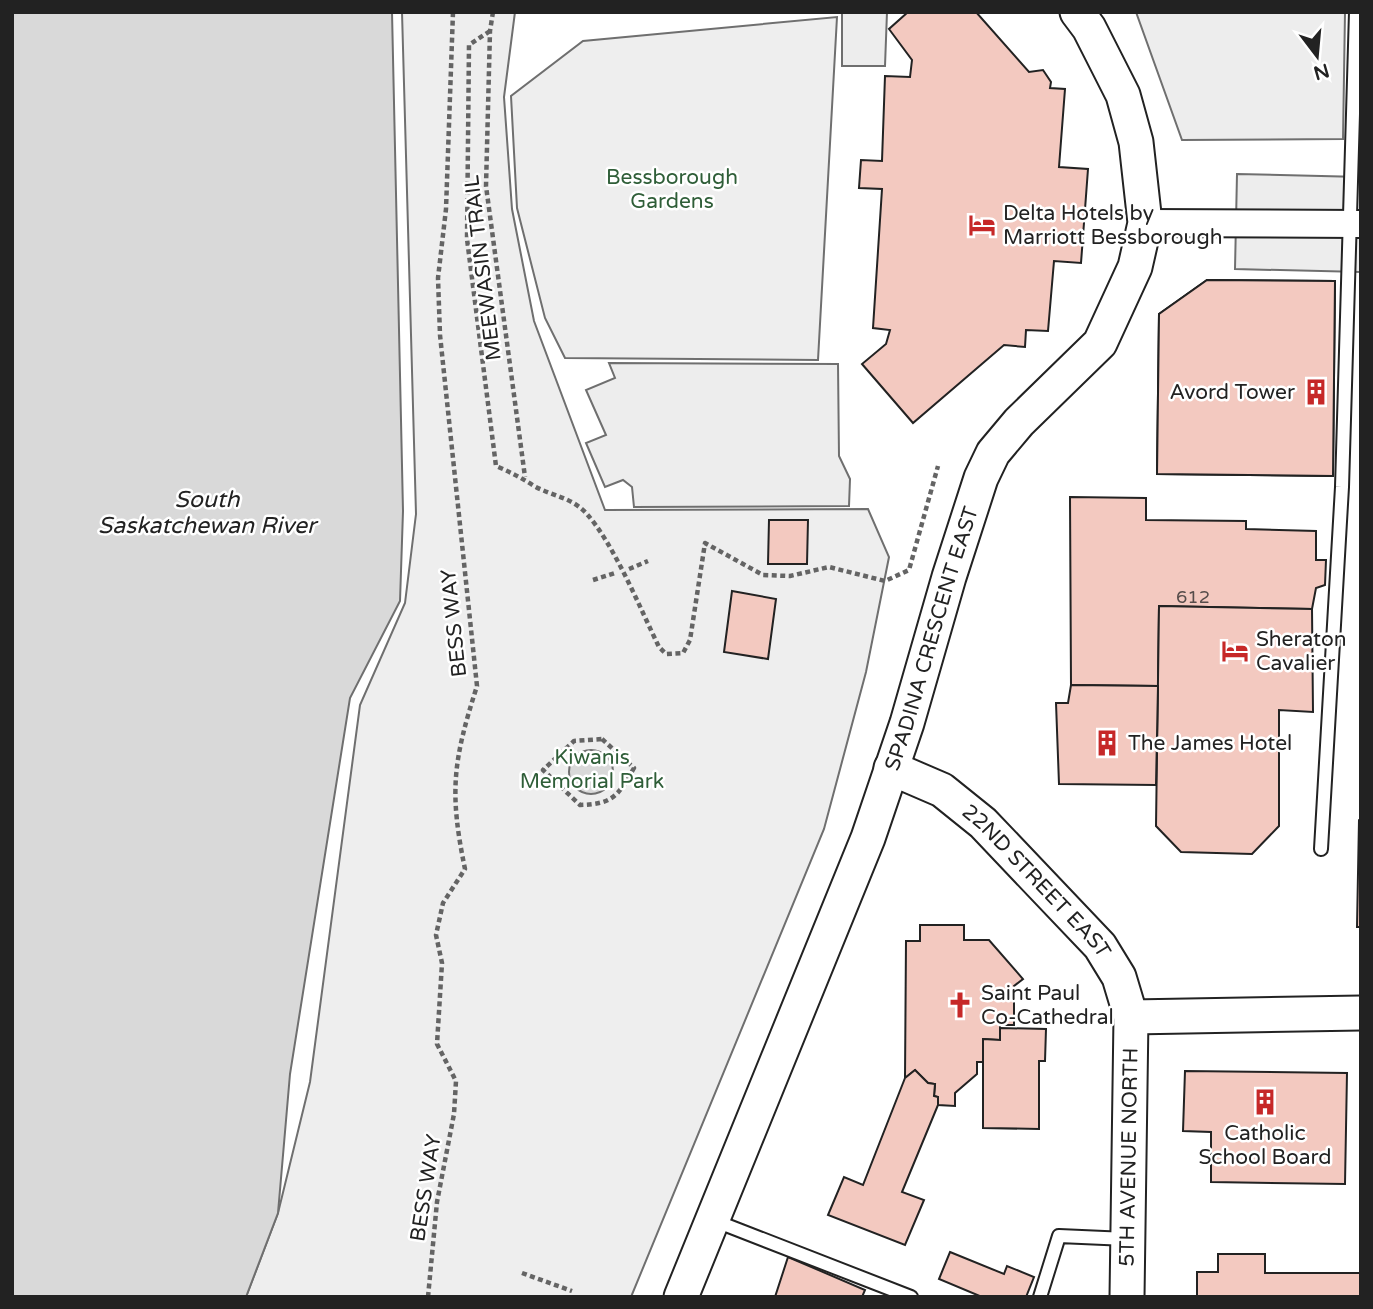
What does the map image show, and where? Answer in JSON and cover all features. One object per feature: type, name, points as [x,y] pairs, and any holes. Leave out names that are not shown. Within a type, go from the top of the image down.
[{"type":"street","name":"SPADINA CRESCENT EAST","points":[[681,1297],[868,838],[981,478],[993,453],[1019,422],[1100,343],[1132,276],[1145,223],[1136,142],[1123,95],[1090,28],[1077,12]]},
{"type":"street","points":[[1145,223],[1356,224]]},
{"type":"street","name":"22ND STREET EAST","points":[[891,768],[942,790],[984,823],[1100,946],[1119,977],[1131,1017]]},
{"type":"street","points":[[1131,1017],[1361,1013]]},
{"type":"street","name":"5TH AVENUE NORTH","points":[[1127,1297],[1131,1017]]},
{"type":"lane","points":[[1321,849],[1356,224],[1356,12]]},
{"type":"lane","points":[[713,1220],[911,1297]]},
{"type":"lane","points":[[1040,1297],[1059,1236],[1128,1238]]},
{"type":"path","name":"BESS WAY","points":[[428,1297],[437,1202],[454,1114],[456,1081],[437,1044],[442,963],[436,935],[443,903],[465,869],[455,821],[454,773],[462,733],[477,686],[440,335],[438,278],[446,209],[453,12]]},
{"type":"path","name":"MEEWASIN TRAIL","points":[[493,12],[489,31],[486,186],[525,478]]},
{"type":"path","points":[[489,31],[468,46],[467,239],[496,466],[525,478],[535,486],[565,496],[587,513],[623,571],[659,647],[666,654],[683,653],[690,640],[705,543],[763,575],[790,576],[829,567],[885,581],[909,570],[938,466]]},
{"type":"path","points":[[629,569],[648,561]]},
{"type":"path","points":[[593,580],[615,573]]},
{"type":"path","points":[[602,739],[634,768],[622,789],[604,804],[580,805],[543,770],[574,741],[602,739]]},
{"type":"path","points":[[522,1273],[572,1291]]},
{"type":"green space","name":"Kiwanis Memorial Park","points":[[402,12],[515,12],[504,97],[512,209],[534,321],[605,510],[868,509],[889,557],[866,672],[824,829],[631,1297],[246,1297],[278,1213],[310,1082],[360,705],[405,603],[416,514]]},
{"type":"green space","name":"Bessborough Gardens","points":[[837,17],[818,360],[565,358],[545,318],[517,208],[511,96],[583,41]]},
{"type":"shaded area","points":[[842,12],[887,12],[885,66],[842,66]]},
{"type":"shaded area","points":[[1136,12],[1345,12],[1343,139],[1182,140]]},
{"type":"shaded area","points":[[1237,174],[1361,177],[1361,272],[1235,269]]},
{"type":"shaded area","points":[[609,363],[838,364],[839,456],[850,479],[849,506],[634,507],[632,487],[623,480],[605,487],[586,443],[606,435],[586,390],[615,378]]},
{"type":"water","name":"South Saskatchewan River","points":[[12,12],[392,12],[403,511],[400,601],[350,698],[290,1074],[278,1213],[246,1297],[12,1297]]},
{"type":"water","points":[[591,750],[606,757],[613,772],[606,787],[591,794],[576,787],[569,772],[576,757]]},
{"type":"building","name":"Delta Hotels by Marriott Bessborough","points":[[908,12],[976,12],[1029,72],[1043,70],[1051,82],[1050,88],[1065,89],[1059,167],[1088,169],[1081,263],[1054,261],[1048,331],[1026,330],[1025,347],[1004,345],[913,423],[862,364],[886,344],[890,330],[873,328],[882,189],[859,188],[861,160],[882,161],[885,76],[910,77],[912,60],[889,29]]},
{"type":"building","name":"Avord Tower","points":[[1207,280],[1335,281],[1333,476],[1157,474],[1159,314]],"holes":[[[1175,328],[1300,330],[1298,456],[1173,454]]]},
{"type":"building","points":[[1207,280],[1335,281],[1333,476],[1157,474],[1159,314]]},
{"type":"building","points":[[1070,497],[1146,498],[1146,520],[1246,521],[1246,529],[1316,531],[1316,560],[1326,560],[1325,585],[1316,588],[1312,609],[1159,606],[1158,686],[1071,685]]},
{"type":"building","points":[[769,520],[808,520],[807,564],[768,564]]},
{"type":"building","points":[[732,591],[776,599],[768,659],[724,652]]},
{"type":"building","points":[[1159,606],[1312,609],[1313,712],[1279,710],[1279,826],[1252,854],[1181,852],[1156,826]]},
{"type":"building","name":"The James Hotel","points":[[1071,685],[1158,686],[1156,785],[1059,784],[1056,703],[1068,703]]},
{"type":"building","points":[[1361,819],[1361,927],[1357,927],[1359,820]]},
{"type":"building","name":"Saint Paul Co-Cathedral","points":[[920,925],[964,925],[964,940],[989,940],[1023,979],[1014,986],[1014,1025],[1000,1025],[1000,1040],[983,1039],[983,1062],[977,1062],[977,1074],[955,1093],[955,1106],[938,1105],[938,1097],[934,1096],[935,1084],[928,1083],[915,1070],[905,1078],[906,941],[920,941]]},
{"type":"building","points":[[1000,1028],[1046,1029],[1045,1061],[1039,1061],[1039,1129],[983,1128],[983,1039],[1000,1040]]},
{"type":"building","points":[[915,1070],[928,1083],[935,1084],[934,1096],[938,1097],[938,1105],[902,1192],[924,1200],[905,1245],[828,1215],[844,1177],[863,1185],[905,1078]]},
{"type":"building","name":"Catholic School Board","points":[[1185,1071],[1347,1073],[1345,1184],[1211,1182],[1211,1132],[1183,1131]]},
{"type":"building","points":[[950,1252],[1004,1274],[1007,1266],[1034,1277],[1026,1297],[982,1297],[939,1279]]},
{"type":"building","points":[[1218,1254],[1265,1254],[1265,1273],[1361,1273],[1361,1297],[1197,1297],[1197,1272],[1218,1272]]},
{"type":"building","points":[[788,1257],[865,1290],[862,1297],[775,1297]]},
{"type":"place","name":"Delta Hotels by Marriott Bessborough","points":[[982,225]]},
{"type":"place","name":"Avord Tower","points":[[1316,392]]},
{"type":"place","name":"Sheraton Cavalier","points":[[1235,651]]},
{"type":"place","name":"The James Hotel","points":[[1107,743]]},
{"type":"place","name":"Saint Paul Co-Cathedral","points":[[960,1005]]},
{"type":"place","name":"Catholic School Board","points":[[1265,1102]]}]
